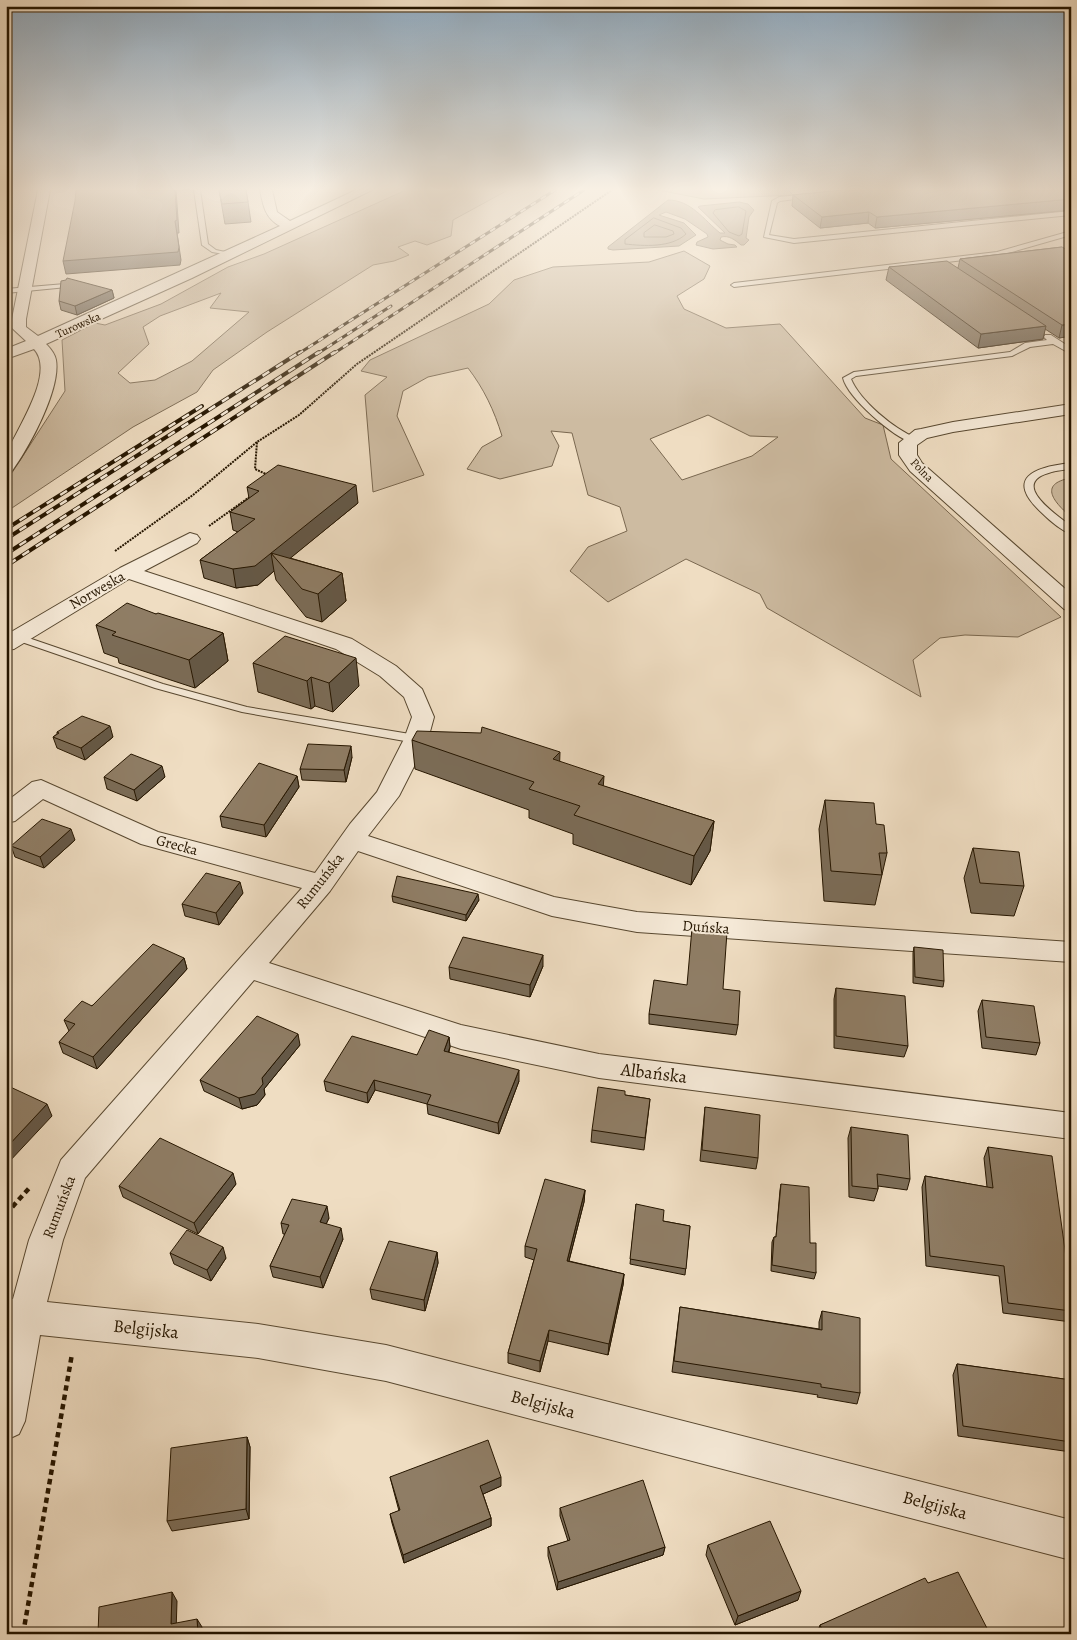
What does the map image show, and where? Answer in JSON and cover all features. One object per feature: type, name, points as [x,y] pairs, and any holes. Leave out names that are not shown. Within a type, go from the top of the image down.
[{"type":"street","points":[[6,467],[31,426],[49,370],[45,351],[19,328],[19,319],[30,267]]},
{"type":"street","name":"Turowska","points":[[6,355],[36,344],[201,267]]},
{"type":"street","name":"Polna","points":[[1068,600],[916,467],[908,455],[908,443],[921,434],[953,427],[1071,409]]},
{"type":"street","name":"Norweska","points":[[11,640],[120,562],[190,539]]},
{"type":"street","name":"Rumuńska","points":[[6,1421],[16,1315],[72,1170],[321,884],[352,840],[388,796],[416,739],[423,716],[414,694],[388,671],[344,644],[120,562]]},
{"type":"street","name":"Grecka","points":[[6,815],[41,788],[150,838],[321,884]]},
{"type":"street","name":"Duńska","points":[[352,840],[552,906],[637,922],[1071,952]]},
{"type":"street","name":"Albańska","points":[[248,967],[461,1037],[599,1066],[1071,1126]]},
{"type":"street","name":"Belgijska","points":[[16,1315],[258,1341],[386,1363],[1071,1540]]},
{"type":"lane","points":[[734,286],[898,267]]},
{"type":"lane","points":[[6,291],[65,286]]},
{"type":"lane","points":[[1039,331],[1071,352]]},
{"type":"lane","points":[[913,440],[899,435],[878,417],[848,382],[847,378],[854,374],[1012,354],[1028,345],[1055,342]]},
{"type":"lane","points":[[1071,466],[1034,474],[1028,491],[1034,501],[1071,531]]},
{"type":"lane","points":[[11,640],[159,686],[246,710],[416,739]]},
{"type":"path","points":[[120,562],[193,495],[257,442],[299,414],[357,364],[500,267]]},
{"type":"path","points":[[257,442],[255,469],[274,479]]},
{"type":"path","points":[[190,539],[251,495]]},
{"type":"path","points":[[23,1634],[70,1362],[79,1322]]},
{"type":"shaded area","points":[[228,267],[371,267],[267,332],[213,370],[197,392],[133,427],[6,512],[6,482],[65,391],[62,340],[95,323],[105,325],[161,304]],"holes":[[[221,293],[210,308],[249,312],[192,361],[155,380],[130,383],[118,373],[149,344],[143,327],[160,316]]]},
{"type":"shaded area","points":[[553,267],[710,267],[704,279],[677,296],[684,309],[726,328],[780,324],[865,418],[883,425],[891,459],[1061,617],[1018,637],[965,635],[940,638],[913,660],[921,697],[767,608],[760,594],[686,559],[608,602],[570,571],[588,547],[627,531],[620,507],[588,495],[572,433],[551,431],[559,446],[552,466],[500,479],[467,469],[482,447],[502,436],[488,400],[468,368],[428,377],[403,391],[397,416],[424,475],[373,492],[365,395],[387,377],[361,371],[370,360],[489,304],[514,280]],"holes":[[[708,415],[750,436],[778,437],[752,456],[682,480],[650,439]]]},
{"type":"shaded area","points":[[1071,478],[1071,517],[1059,506],[1052,494],[1052,489],[1054,485]]},
{"type":"building","points":[[889,267],[955,267],[1046,326],[981,334]]},
{"type":"building","points":[[972,267],[1071,267],[1071,324],[1062,325]]},
{"type":"building","points":[[67,278],[112,290],[75,306],[59,301],[61,281]]},
{"type":"building","points":[[278,465],[356,485],[255,566],[233,569],[200,560],[255,519],[230,512],[259,491],[247,487]]},
{"type":"building","points":[[271,553],[342,573],[318,594],[302,589]]},
{"type":"building","points":[[127,603],[156,614],[158,613],[223,633],[189,660],[112,635],[116,632],[96,625]]},
{"type":"building","points":[[285,636],[356,658],[329,683],[311,677],[307,681],[253,663]]},
{"type":"building","points":[[82,716],[110,726],[81,748],[53,737],[59,733],[57,732]]},
{"type":"building","points":[[482,727],[560,752],[553,759],[604,776],[598,784],[714,821],[694,856],[574,815],[580,806],[529,789],[534,782],[412,740],[417,731],[481,733]]},
{"type":"building","points":[[308,744],[351,746],[344,770],[300,769]]},
{"type":"building","points":[[131,754],[162,766],[134,790],[104,777]]},
{"type":"building","points":[[259,763],[297,776],[264,825],[220,816]]},
{"type":"building","points":[[825,800],[874,803],[876,824],[884,825],[887,853],[879,853],[882,875],[831,871]]},
{"type":"building","points":[[42,819],[71,829],[40,857],[11,846]]},
{"type":"building","points":[[973,848],[1019,852],[1024,886],[980,883]]},
{"type":"building","points":[[206,873],[240,882],[216,913],[182,904]]},
{"type":"building","points":[[397,876],[478,894],[466,915],[392,896]]},
{"type":"building","points":[[692,928],[727,932],[723,989],[740,991],[738,1025],[649,1014],[654,980],[687,985]]},
{"type":"building","points":[[463,937],[543,955],[530,985],[449,967]]},
{"type":"building","points":[[153,944],[184,958],[93,1057],[59,1042],[75,1024],[64,1020],[82,1001],[92,1006]]},
{"type":"building","points":[[914,947],[943,950],[944,981],[915,977]]},
{"type":"building","points":[[836,988],[905,996],[908,1046],[836,1036]]},
{"type":"building","points":[[982,1000],[1034,1006],[1040,1043],[986,1037]]},
{"type":"building","points":[[257,1016],[298,1034],[262,1078],[263,1084],[255,1094],[239,1098],[200,1080]]},
{"type":"building","points":[[429,1030],[449,1037],[444,1051],[519,1070],[498,1123],[427,1104],[431,1095],[374,1080],[367,1093],[324,1081],[352,1036],[417,1055]]},
{"type":"building","points":[[6,1085],[47,1104],[6,1148]]},
{"type":"building","points":[[598,1087],[625,1091],[625,1095],[650,1099],[645,1138],[592,1130]]},
{"type":"building","points":[[705,1107],[760,1115],[758,1158],[702,1150]]},
{"type":"building","points":[[851,1127],[908,1135],[910,1179],[877,1174],[878,1189],[852,1186]]},
{"type":"building","points":[[160,1138],[233,1173],[194,1223],[119,1186]]},
{"type":"building","points":[[988,1147],[1052,1156],[1069,1279],[1071,1279],[1071,1311],[1008,1303],[1004,1266],[930,1256],[925,1176],[993,1188]]},
{"type":"building","points":[[545,1179],[585,1190],[567,1261],[624,1274],[609,1344],[549,1330],[540,1361],[508,1353],[537,1249],[525,1246]]},
{"type":"building","points":[[781,1184],[809,1187],[810,1243],[816,1243],[816,1273],[772,1265]]},
{"type":"building","points":[[292,1199],[327,1206],[320,1222],[341,1228],[320,1277],[270,1266],[289,1225],[281,1223]]},
{"type":"building","points":[[636,1204],[664,1210],[663,1221],[690,1226],[686,1269],[630,1259]]},
{"type":"building","points":[[187,1230],[223,1247],[207,1270],[170,1253]]},
{"type":"building","points":[[389,1241],[437,1252],[424,1300],[370,1289]]},
{"type":"building","points":[[680,1307],[822,1330],[822,1311],[860,1318],[860,1393],[821,1387],[821,1384],[674,1361]]},
{"type":"building","points":[[957,1364],[1071,1380],[1071,1442],[963,1426]]},
{"type":"building","points":[[247,1437],[246,1509],[167,1521],[171,1448]]},
{"type":"building","points":[[488,1440],[501,1477],[480,1486],[491,1518],[403,1555],[390,1514],[400,1510],[390,1477]]},
{"type":"building","points":[[643,1480],[665,1547],[558,1582],[548,1547],[570,1540],[560,1508]]},
{"type":"building","points":[[770,1521],[801,1591],[738,1616],[708,1545]]},
{"type":"building","points":[[958,1572],[990,1634],[824,1634],[820,1625],[925,1578],[928,1583]]},
{"type":"building","points":[[172,1592],[171,1624],[197,1619],[198,1634],[98,1634],[99,1607]]},
{"type":"railway","points":[[298,354],[435,267]]},
{"type":"railway","points":[[333,354],[467,267]]},
{"type":"railway","points":[[317,354],[391,306]]},
{"type":"railway","points":[[6,539],[300,352]]},
{"type":"railway","points":[[6,554],[319,352]]},
{"type":"railway","points":[[9,564],[335,352]]},
{"type":"railway","points":[[6,529],[202,406]]},
{"type":"railway","points":[[6,566],[11,562]]}]
